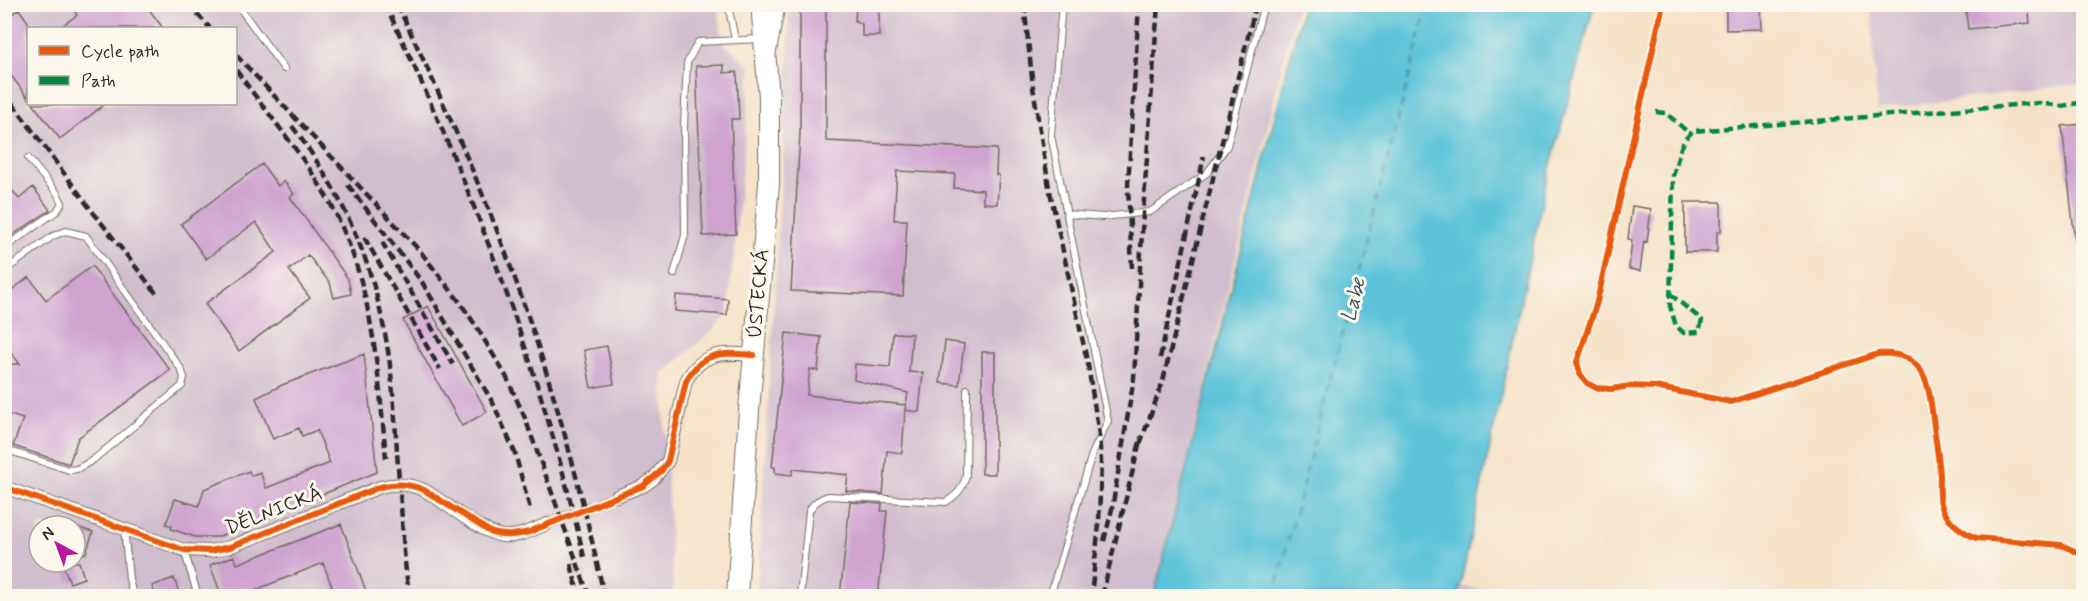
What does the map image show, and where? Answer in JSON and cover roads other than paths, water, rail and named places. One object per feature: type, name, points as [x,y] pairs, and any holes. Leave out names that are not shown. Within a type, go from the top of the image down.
[{"type":"main road","name":"ÚSTECKÁ","points":[[737,597],[769,184],[767,64],[760,4]]},
{"type":"street","name":"ÚSTECKÁ","points":[[767,64],[779,4]]},
{"type":"street","points":[[617,496],[643,486],[661,471],[668,461],[686,381],[692,370],[708,357],[722,354],[754,355]]},
{"type":"street","name":"DĚLNICKÁ","points":[[4,487],[184,549],[210,551],[230,547],[380,487],[399,484],[416,486],[424,490],[481,527],[502,536],[529,532],[547,524]]},
{"type":"lane","points":[[237,4],[284,69]]},
{"type":"lane","points":[[728,4],[735,40]]},
{"type":"lane","points":[[1050,597],[1092,454],[1108,421],[1051,135],[1062,4]]},
{"type":"lane","points":[[1066,214],[1103,217],[1150,212],[1207,173],[1227,146],[1264,4]]},
{"type":"lane","points":[[674,274],[685,235],[684,125],[687,63],[698,42],[764,39]]},
{"type":"lane","points":[[4,248],[57,211],[62,203],[57,193],[28,158]]},
{"type":"lane","points":[[4,271],[66,231],[86,236],[182,369],[184,377],[182,386],[93,460],[77,469],[69,470],[10,451],[4,446]]},
{"type":"lane","points":[[800,597],[809,511],[820,498],[828,496],[946,502],[956,495],[964,485],[966,475],[967,389]]},
{"type":"lane","points":[[124,527],[133,597]]},
{"type":"lane","points":[[184,549],[198,597]]},
{"type":"water","name":"Labe","points":[[1303,5],[1594,5],[1546,183],[1458,596],[1154,596]]},
{"type":"tunnel","points":[[547,524],[617,496]]},
{"type":"railway","points":[[188,4],[209,27]]},
{"type":"railway","points":[[385,4],[446,138],[500,275],[546,414],[584,557]]},
{"type":"railway","points":[[397,4],[464,150],[516,282],[546,370],[572,460],[604,596]]},
{"type":"railway","points":[[1024,4],[1033,87],[1049,187],[1088,365],[1099,435],[1101,461],[1099,524],[1091,596]]},
{"type":"railway","points":[[1132,268],[1128,186],[1139,4]]},
{"type":"railway","points":[[1104,541],[1112,509],[1134,378],[1158,4]]},
{"type":"railway","points":[[1140,444],[1163,381],[1256,4]]},
{"type":"railway","points":[[237,56],[420,251],[476,326],[506,376],[525,418],[589,596]]},
{"type":"railway","points":[[237,71],[308,167],[344,231],[355,262],[371,326],[386,458]]},
{"type":"railway","points":[[4,92],[156,293]]},
{"type":"railway","points":[[292,126],[324,172],[337,196],[360,244],[377,296],[390,365],[410,596]]},
{"type":"railway","points":[[1160,358],[1204,156]]},
{"type":"railway","points":[[348,185],[422,282],[493,403],[515,453],[530,509]]},
{"type":"railway","points":[[364,237],[440,369]]},
{"type":"railway","points":[[382,242],[453,364]]},
{"type":"railway","points":[[1102,596],[1141,437]]},
{"type":"railway","points":[[571,564],[579,596]]}]
